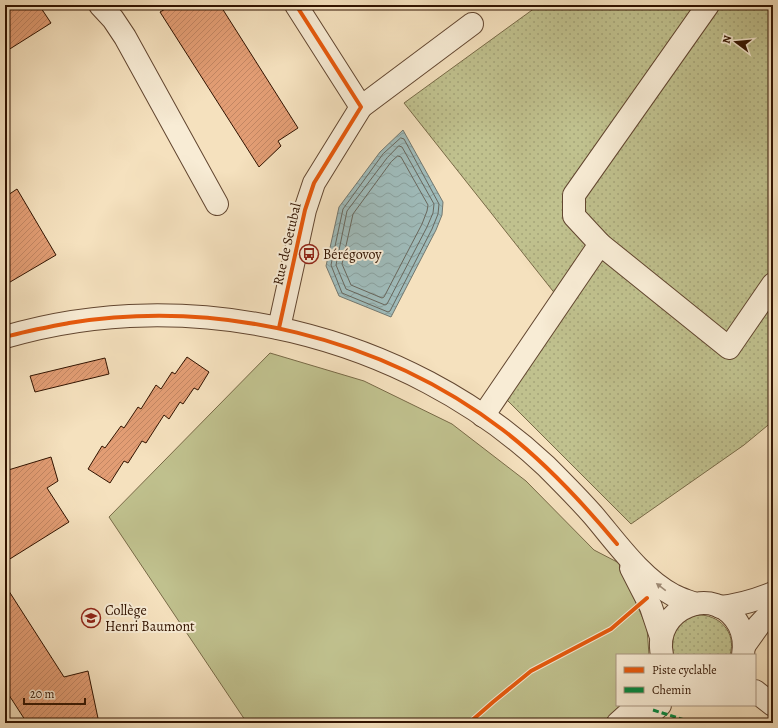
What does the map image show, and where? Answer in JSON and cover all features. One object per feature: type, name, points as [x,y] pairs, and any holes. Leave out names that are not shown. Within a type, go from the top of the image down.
[{"type":"street","points":[[100,5],[125,37],[217,204]]},
{"type":"street","points":[[296,5],[361,106],[472,24]]},
{"type":"street","points":[[708,5],[574,195],[574,216],[600,244],[729,348],[773,284]]},
{"type":"street","name":"Rue de Setubal","points":[[279,328],[306,206],[314,183],[361,106]]},
{"type":"street","points":[[483,416],[600,244]]},
{"type":"street","points":[[5,337],[49,327],[91,320],[131,316],[212,318],[255,323],[279,328],[325,340],[378,359],[429,383],[483,416],[516,441],[545,465],[574,493],[617,544],[651,580],[674,596],[696,604]]},
{"type":"street","points":[[617,544],[637,578],[651,607],[662,646]]},
{"type":"street","points":[[720,607],[742,604],[773,593]]},
{"type":"street","points":[[662,646],[665,625],[673,615],[684,608],[696,604],[708,604],[720,607],[730,614],[738,623],[743,634],[743,651]]},
{"type":"street","points":[[743,651],[756,629],[773,610]]},
{"type":"street","points":[[618,723],[637,706]]},
{"type":"street","points":[[640,723],[659,706]]},
{"type":"green space","points":[[539,5],[773,5],[773,421],[744,445],[631,524],[504,397],[564,305],[404,103]]},
{"type":"green space","points":[[270,353],[364,381],[452,424],[526,481],[594,550],[619,563],[647,628],[649,654],[616,654],[616,706],[622,706],[601,723],[247,723],[109,517]]},
{"type":"green space","points":[[697,615],[705,615],[719,621],[728,632],[731,639],[730,654],[673,654],[673,641],[676,629],[684,621]]},
{"type":"water","points":[[403,130],[443,202],[442,215],[436,230],[391,317],[339,296],[326,266],[339,207],[380,152]]},
{"type":"building","points":[[5,5],[39,5],[51,23],[5,52]]},
{"type":"building","points":[[172,5],[220,5],[298,128],[278,141],[281,146],[259,167],[160,12]]},
{"type":"building","points":[[17,189],[56,255],[5,285],[5,197]]},
{"type":"building","points":[[187,357],[209,372],[198,390],[194,388],[183,404],[180,402],[169,419],[164,415],[146,443],[142,441],[128,463],[124,461],[110,483],[88,469],[102,446],[105,448],[121,426],[124,428],[138,407],[141,409],[156,385],[161,389],[172,372],[175,374]]},
{"type":"building","points":[[105,358],[109,374],[35,392],[30,376]]},
{"type":"building","points":[[51,457],[58,481],[47,488],[69,522],[5,562],[5,471]]},
{"type":"building","points":[[5,585],[64,677],[88,671],[99,723],[27,723],[5,689]]},
{"type":"marked path","points":[[653,710],[694,723]]},
{"type":"cycle path","points":[[279,328],[305,210],[314,183],[361,107],[296,5]]},
{"type":"cycle path","points":[[5,337],[69,323],[126,317],[183,317],[241,322],[297,333],[352,349],[405,371],[456,398],[503,430],[549,469],[617,544]]},
{"type":"cycle path","points":[[469,723],[531,671],[611,629],[647,598]]},
{"type":"place","name":"Bérégovoy","points":[[309,254]]},
{"type":"place","name":"Collège Henri Baumont","points":[[91,618]]}]
